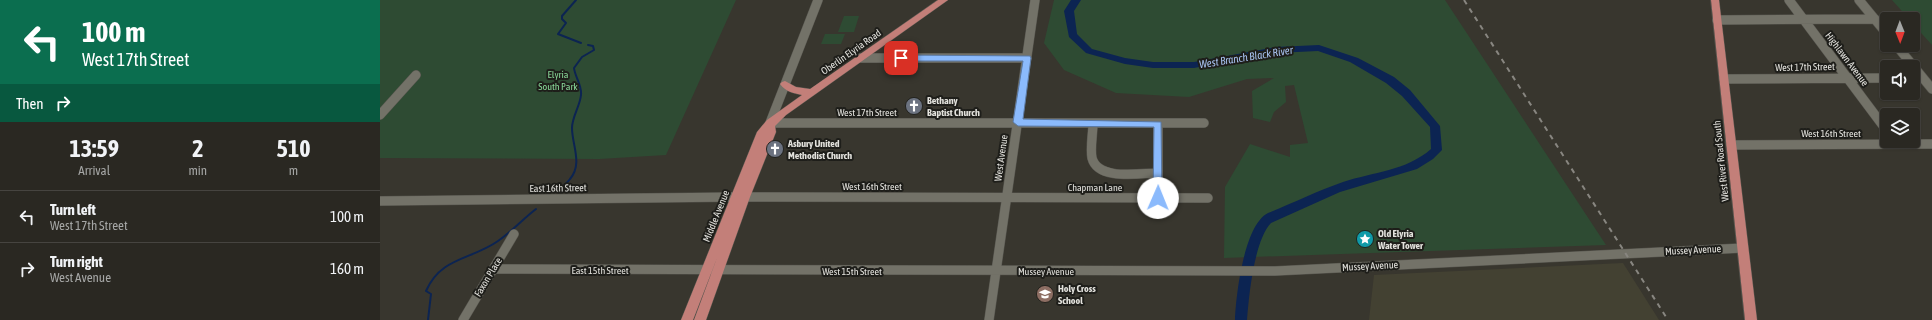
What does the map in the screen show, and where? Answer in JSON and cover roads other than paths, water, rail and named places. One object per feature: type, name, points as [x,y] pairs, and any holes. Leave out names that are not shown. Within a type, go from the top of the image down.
[{"type":"main road","name":"Oberlin Elyria Road","points":[[770,123],[944,0]]},
{"type":"main road","name":"West River Road South","points":[[1715,0],[1751,320]]},
{"type":"main road","points":[[786,84],[793,90],[811,93]]},
{"type":"main road","name":"Middle Avenue","points":[[688,320],[713,270],[741,197],[771,132],[770,123]]},
{"type":"main road","name":"Middle Avenue","points":[[700,320],[713,270]]},
{"type":"street","name":"Middle Avenue","points":[[770,123],[818,0]]},
{"type":"street","name":"West Avenue","points":[[989,320],[1036,0]]},
{"type":"street","name":"Highlawn Avenue","points":[[1789,0],[1880,123]]},
{"type":"street","points":[[1859,0],[1880,25]]},
{"type":"street","points":[[1717,20],[1875,19]]},
{"type":"street","points":[[1902,52],[1932,88]]},
{"type":"street","points":[[861,58],[1027,58]]},
{"type":"street","points":[[380,114],[416,75]]},
{"type":"street","name":"West 17th Street","points":[[1724,79],[1880,78]]},
{"type":"street","name":"West 17th Street","points":[[770,123],[1018,122],[1204,124]]},
{"type":"street","points":[[1093,124],[1092,158],[1098,168],[1112,174],[1158,174]]},
{"type":"street","points":[[1158,124],[1158,198]]},
{"type":"street","name":"West 16th Street","points":[[1731,145],[1880,142]]},
{"type":"street","name":"West 16th Street","points":[[1920,143],[1932,144]]},
{"type":"street","name":"West 16th Street","points":[[741,197],[1007,198]]},
{"type":"street","name":"East 16th Street","points":[[380,201],[741,197]]},
{"type":"street","name":"Chapman Lane","points":[[1007,198],[1208,198]]},
{"type":"street","name":"Faxon Place","points":[[463,320],[514,234]]},
{"type":"street","name":"Mussey Avenue","points":[[996,271],[1265,271],[1743,248]]},
{"type":"street","name":"East 15th Street","points":[[493,269],[713,270]]},
{"type":"street","name":"West 15th Street","points":[[713,270],[996,271]]},
{"type":"waterway","points":[[576,0],[562,16],[562,19],[566,23],[558,34],[581,43]]},
{"type":"waterway","name":"West Branch Black River","points":[[1076,0],[1069,11],[1072,35],[1089,51],[1125,61],[1153,65],[1194,65],[1276,50],[1319,48],[1354,60],[1390,80],[1406,93],[1420,111],[1435,126],[1437,150],[1422,162],[1395,173],[1336,189],[1267,219],[1260,230],[1251,254],[1245,283],[1241,320]]},
{"type":"waterway","points":[[559,190],[570,179],[576,167],[576,154],[572,128],[581,91],[574,68],[582,57],[594,50],[593,46],[588,45]]},
{"type":"waterway","points":[[428,320],[431,294],[426,291],[432,280],[448,265],[498,241],[536,209]]},
{"type":"railway","points":[[1464,0],[1668,320]]},
{"type":"place","name":"Bethany Baptist Church","points":[[914,106]]},
{"type":"place","name":"Asbury United Methodist Church","points":[[775,149]]},
{"type":"place","name":"Old Elyria Water Tower","points":[[1365,239]]},
{"type":"place","name":"Holy Cross School","points":[[1045,294]]},
{"type":"park label","name":"Elyria South Park","points":[[558,80]]}]
